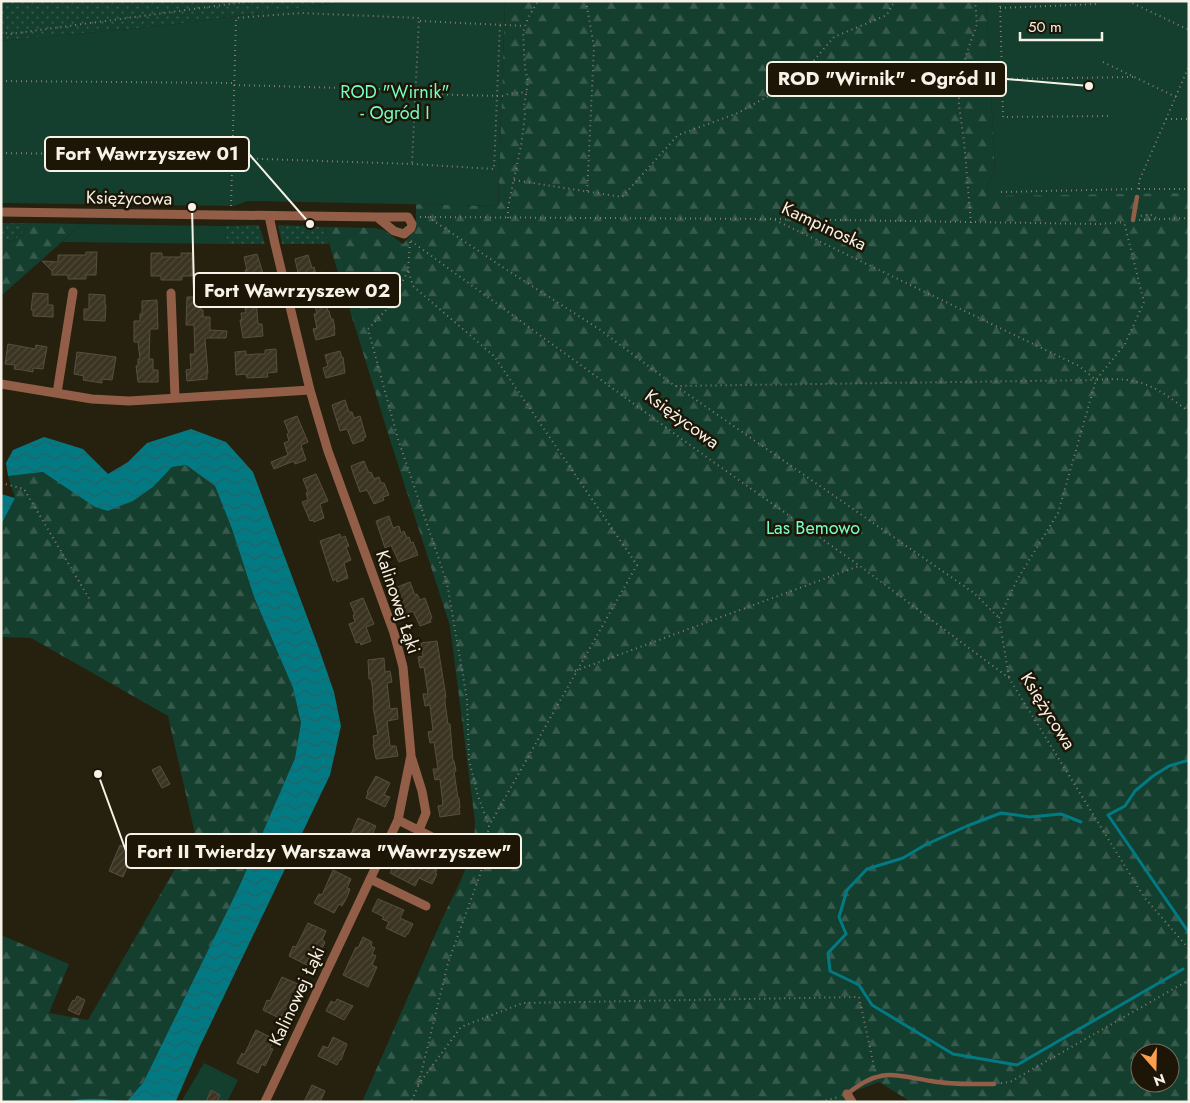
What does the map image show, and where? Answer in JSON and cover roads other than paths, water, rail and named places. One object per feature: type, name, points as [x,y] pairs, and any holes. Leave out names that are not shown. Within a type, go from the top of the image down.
[{"type":"street","name":"Księżycowa","points":[[1,212],[377,217]]},
{"type":"street","name":"Kalinowej Łąki","points":[[265,1102],[398,820],[411,755],[402,667],[394,633],[328,451],[310,390],[270,216]]},
{"type":"street","points":[[377,217],[408,217],[412,224],[408,237],[394,231],[377,217]]},
{"type":"street","points":[[57,393],[73,292]]},
{"type":"street","points":[[170,293],[175,397]]},
{"type":"street","points":[[1,384],[92,399],[129,401],[310,390]]},
{"type":"street","points":[[411,755],[422,791],[426,813],[419,830]]},
{"type":"street","points":[[398,820],[444,843]]},
{"type":"street","points":[[370,879],[426,906]]},
{"type":"lane","points":[[1136,220],[1137,196]]},
{"type":"lane","points":[[849,1098],[858,1084],[876,1076],[892,1074],[932,1082],[994,1084]]},
{"type":"water","points":[[191,429],[226,442],[253,472],[334,692],[341,726],[330,775],[199,1048],[176,1101],[67,1102],[89,1099],[127,1101],[143,1083],[239,887],[295,758],[301,723],[293,688],[254,597],[232,529],[215,486],[186,465],[172,467],[153,487],[133,501],[108,511],[95,507],[43,472],[8,476],[6,463],[13,450],[44,437],[83,449],[108,474],[128,462],[147,443]]},
{"type":"water","points":[[1,494],[15,498],[1,525]]},
{"type":"waterway","points":[[1189,760],[1169,766],[1153,776],[1135,791],[1125,806],[1108,815],[1189,933]]},
{"type":"waterway","points":[[1081,822],[1061,814],[1030,817],[1001,813],[925,845],[903,858],[867,869],[847,890],[839,917],[846,934],[828,953],[830,971],[859,985],[872,1005],[953,1054],[1017,1065],[1183,969]]},
{"type":"place","name":"ROD \"Wirnik\" - Ogród II","points":[[1089,86]]},
{"type":"place","name":"Fort Wawrzyszew 02","points":[[192,207]]},
{"type":"place","name":"Fort Wawrzyszew 01","points":[[310,224]]},
{"type":"place","name":"Fort II Twierdzy Warszawa \"Wawrzyszew\"","points":[[98,774]]},
{"type":"park label","name":"ROD \"Wirnik\" - Ogród I","points":[[395,102]]},
{"type":"park label","name":"Las Bemowo","points":[[813,528]]}]
